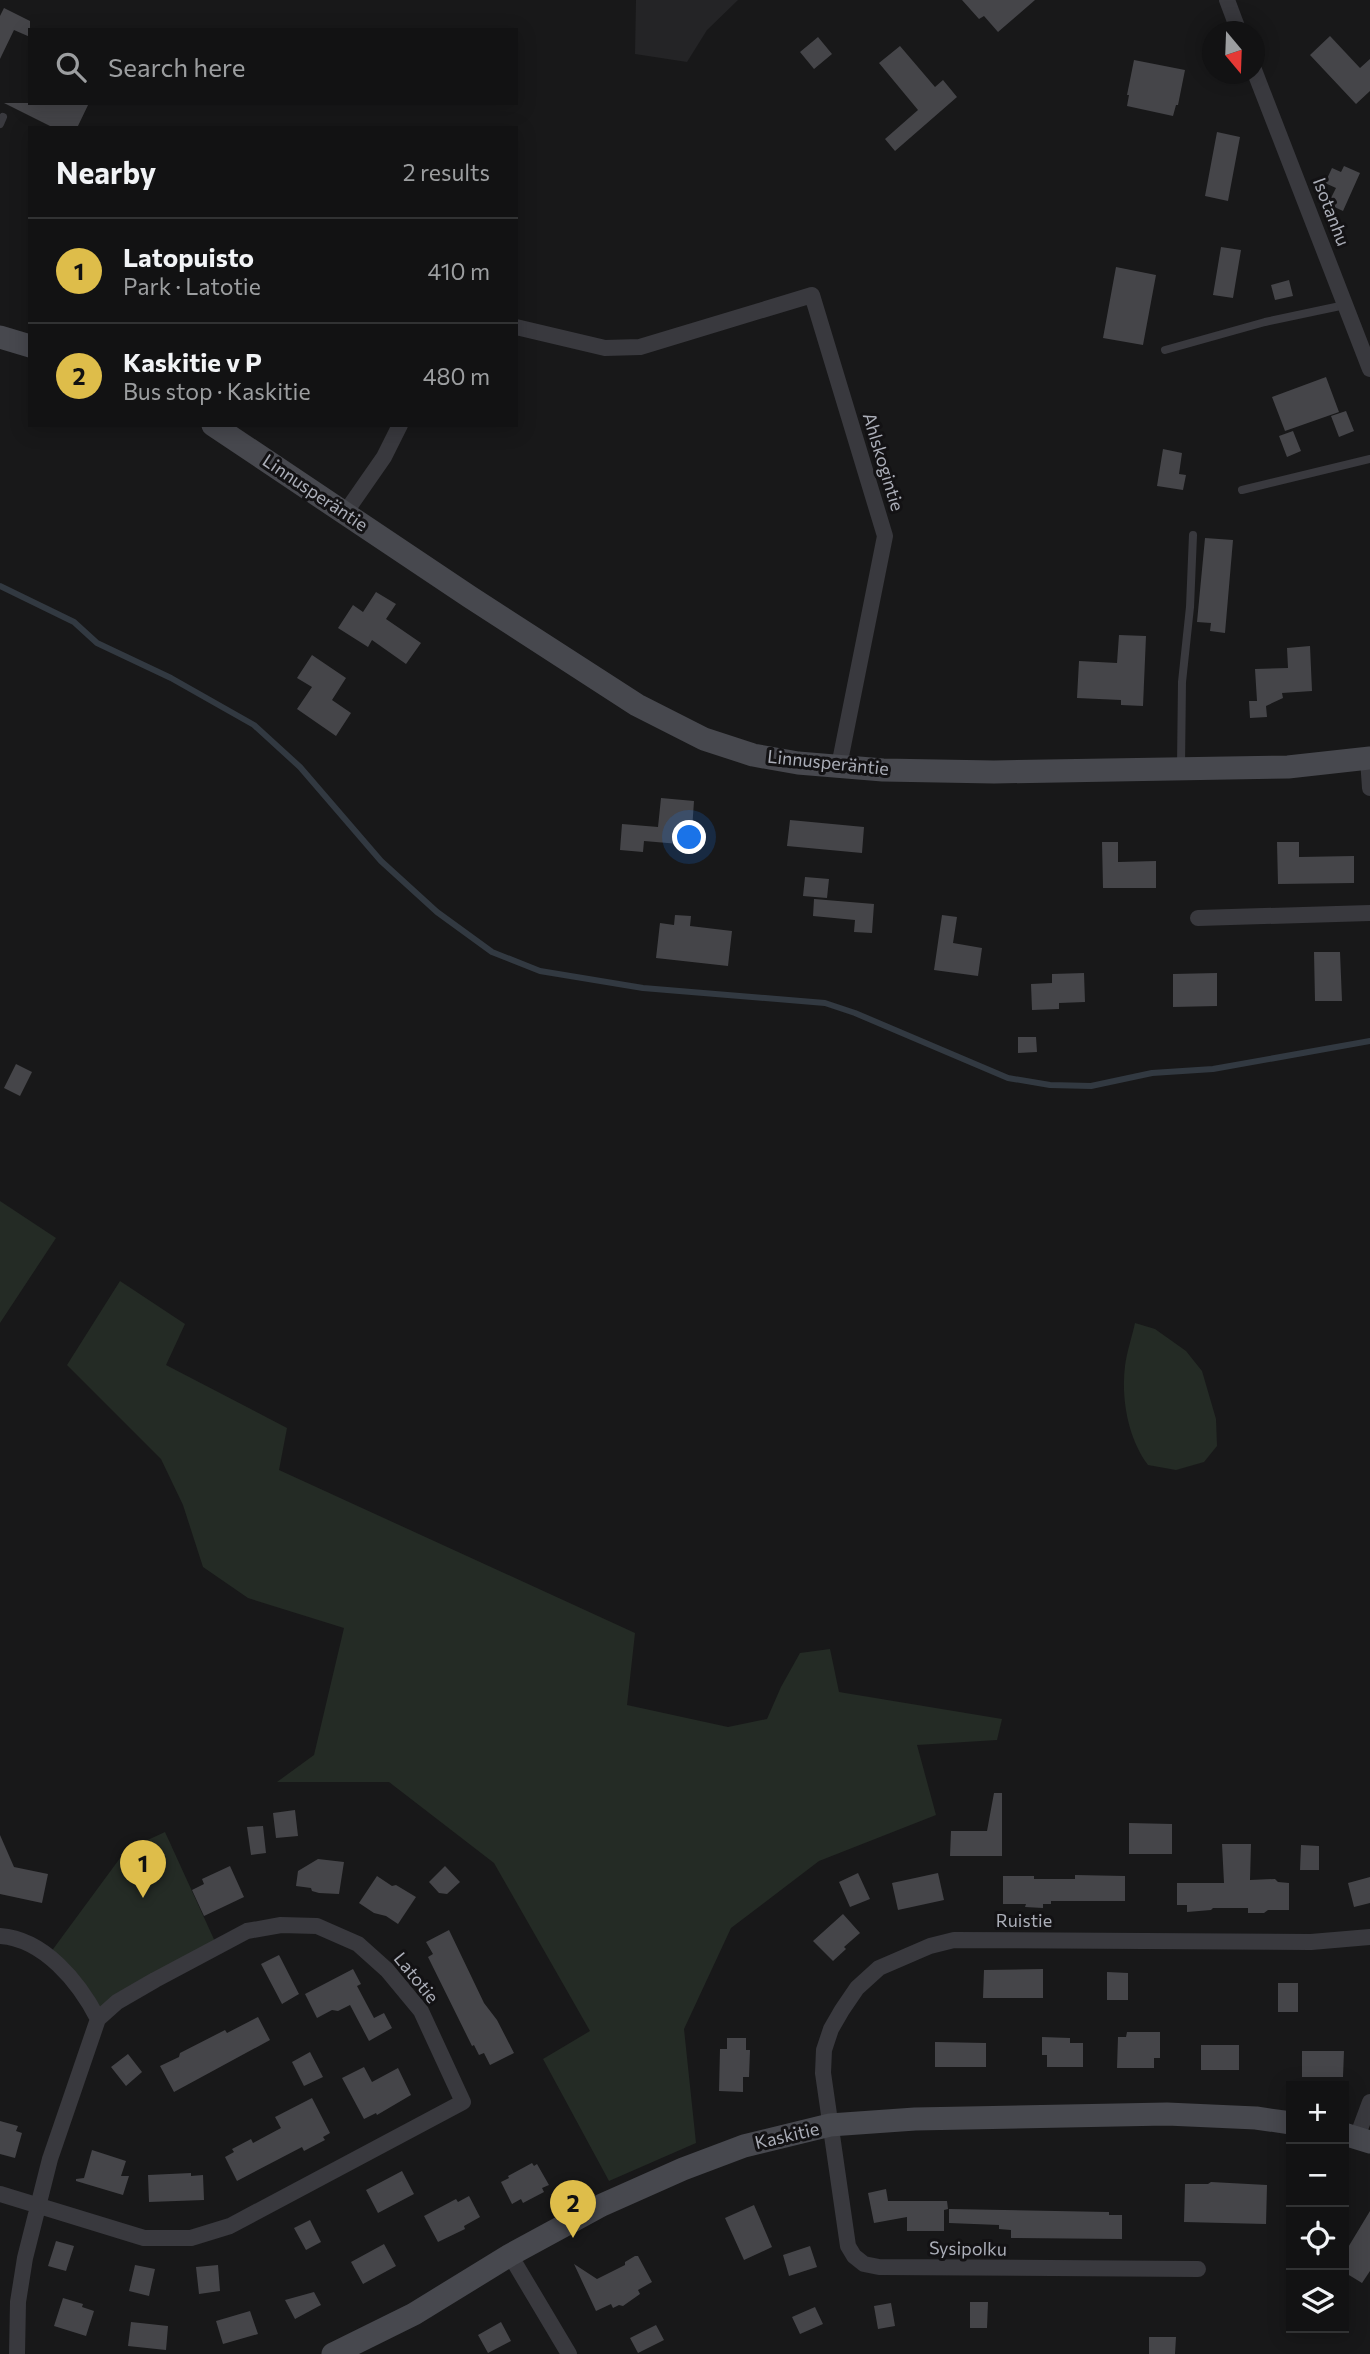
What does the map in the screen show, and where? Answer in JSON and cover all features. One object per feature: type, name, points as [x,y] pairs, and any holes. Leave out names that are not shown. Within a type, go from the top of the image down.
[{"type":"street","points":[[1227,0],[1235,21]]},
{"type":"street","name":"Isotanhu","points":[[1260,84],[1370,369]]},
{"type":"street","name":"Ahlskogintie","points":[[518,327],[605,348],[640,347],[812,296],[885,536],[839,766]]},
{"type":"street","points":[[0,337],[28,345]]},
{"type":"street","name":"Linnusperäntie","points":[[216,427],[637,705],[704,739],[753,755],[798,763],[883,770],[994,772],[1289,768],[1369,758]]},
{"type":"street","points":[[345,513],[384,457],[399,427]]},
{"type":"street","points":[[1369,758],[1370,788]]},
{"type":"street","points":[[1198,918],[1370,914]]},
{"type":"street","name":"Latotie","points":[[39,2206],[144,2238],[191,2238],[230,2227],[463,2102],[421,2011],[387,1970],[358,1944],[317,1926],[281,1924],[247,1931],[117,2002],[98,2019]]},
{"type":"street","points":[[0,1936],[30,1944],[48,1956],[73,1981],[90,2003],[98,2019],[50,2159],[23,2269],[18,2302],[17,2354]]},
{"type":"street","name":"Ruistie","points":[[832,2136],[823,2073],[824,2050],[831,2029],[857,1988],[879,1968],[930,1945],[954,1940],[1311,1942],[1370,1937]]},
{"type":"street","points":[[1357,2138],[1370,2102]]},
{"type":"street","name":"Kaskitie","points":[[333,2354],[414,2314],[510,2255],[602,2205],[683,2169],[744,2146],[832,2136],[915,2119],[1167,2114],[1256,2118],[1286,2122]]},
{"type":"street","name":"Sysipolku","points":[[832,2136],[848,2246],[854,2256],[864,2264],[879,2267],[1198,2269]]},
{"type":"street","points":[[0,2194],[39,2206]]},
{"type":"street","points":[[510,2255],[569,2354]]},
{"type":"lane","points":[[1165,350],[1265,322],[1346,305]]},
{"type":"lane","points":[[1241,490],[1370,459]]},
{"type":"lane","points":[[1182,769],[1182,682],[1191,607],[1193,535]]},
{"type":"shaded area","points":[[636,0],[738,0],[707,30],[687,62],[635,54]]},
{"type":"shaded area","points":[[0,1201],[56,1238],[0,1323]]},
{"type":"shaded area","points":[[120,1281],[185,1324],[166,1365],[287,1428],[279,1470],[635,1633],[627,1705],[728,1727],[767,1719],[800,1653],[830,1649],[839,1692],[1002,1719],[997,1740],[917,1745],[936,1815],[819,1861],[731,1928],[684,2029],[696,2143],[609,2181],[543,2059],[590,2031],[494,1863],[389,1782],[277,1782],[314,1755],[344,1628],[248,1598],[203,1567],[183,1505],[161,1459],[67,1365]]},
{"type":"shaded area","points":[[1135,1323],[1155,1329],[1186,1351],[1202,1371],[1216,1419],[1217,1446],[1204,1462],[1176,1470],[1148,1465],[1135,1443],[1125,1405],[1124,1379]]},
{"type":"shaded area","points":[[165,1832],[217,1946],[98,2019],[48,1956],[126,1850]]},
{"type":"building","points":[[962,0],[1035,0],[998,32],[984,16],[979,19]]},
{"type":"building","points":[[4,8],[30,21],[30,28],[28,36],[14,30],[0,59],[0,16]]},
{"type":"building","points":[[1330,36],[1360,68],[1370,59],[1370,91],[1356,104],[1310,55]]},
{"type":"building","points":[[818,37],[832,54],[814,69],[800,52]]},
{"type":"building","points":[[900,46],[935,87],[943,80],[957,97],[895,151],[885,139],[918,110],[879,63]]},
{"type":"building","points":[[1134,60],[1185,70],[1173,116],[1127,106]]},
{"type":"building","points":[[4,103],[88,105],[78,126],[50,126]]},
{"type":"building","points":[[1217,132],[1240,137],[1228,201],[1205,196]]},
{"type":"building","points":[[1344,166],[1360,173],[1343,211],[1328,204],[1336,188],[1325,183],[1332,168],[1341,172]]},
{"type":"building","points":[[1221,247],[1241,250],[1233,298],[1213,295]]},
{"type":"building","points":[[1116,267],[1156,275],[1143,345],[1103,338]]},
{"type":"building","points":[[1289,280],[1293,296],[1275,300],[1271,285]]},
{"type":"building","points":[[1326,377],[1339,412],[1285,431],[1272,397]]},
{"type":"building","points":[[1346,411],[1354,431],[1339,437],[1331,416]]},
{"type":"building","points":[[1293,431],[1301,451],[1287,457],[1279,436]]},
{"type":"building","points":[[1163,449],[1182,453],[1179,474],[1186,475],[1183,490],[1157,486]]},
{"type":"building","points":[[1205,538],[1233,540],[1225,633],[1210,631],[1211,623],[1197,622]]},
{"type":"building","points":[[376,592],[396,604],[386,619],[421,643],[406,664],[372,640],[368,647],[338,628],[353,605],[363,612]]},
{"type":"building","points":[[1119,635],[1146,636],[1143,706],[1121,705],[1121,700],[1077,698],[1079,661],[1117,663]]},
{"type":"building","points":[[1310,646],[1312,691],[1282,693],[1283,698],[1266,706],[1267,717],[1250,718],[1249,701],[1257,701],[1255,669],[1288,668],[1287,648]]},
{"type":"building","points":[[312,655],[346,678],[332,700],[351,713],[336,736],[297,709],[312,687],[297,678]]},
{"type":"building","points":[[661,798],[694,801],[691,845],[644,841],[643,852],[620,850],[622,824],[658,827]]},
{"type":"building","points":[[790,820],[864,827],[862,853],[787,846]]},
{"type":"building","points":[[1102,842],[1118,842],[1118,862],[1156,861],[1156,888],[1103,888]]},
{"type":"building","points":[[1277,842],[1299,842],[1299,857],[1354,856],[1354,883],[1278,884]]},
{"type":"building","points":[[805,877],[829,879],[827,898],[803,896]]},
{"type":"building","points":[[814,899],[874,904],[872,933],[854,932],[855,920],[813,916]]},
{"type":"building","points":[[675,915],[691,916],[690,926],[732,931],[728,966],[656,958],[660,923],[674,925]]},
{"type":"building","points":[[942,915],[957,917],[953,943],[982,948],[978,976],[934,970]]},
{"type":"building","points":[[1314,952],[1340,952],[1342,1001],[1315,1001]]},
{"type":"building","points":[[1084,973],[1085,1002],[1059,1003],[1059,1009],[1032,1010],[1031,984],[1052,983],[1052,974]]},
{"type":"building","points":[[1217,973],[1217,1006],[1173,1007],[1173,974]]},
{"type":"building","points":[[1018,1037],[1036,1037],[1037,1052],[1018,1053]]},
{"type":"building","points":[[16,1064],[32,1072],[20,1096],[4,1088]]},
{"type":"building","points":[[994,1793],[1002,1793],[1002,1856],[950,1856],[951,1831],[987,1831]]},
{"type":"building","points":[[295,1810],[298,1836],[276,1838],[273,1813]]},
{"type":"building","points":[[1129,1823],[1172,1824],[1172,1854],[1129,1854]]},
{"type":"building","points":[[263,1826],[266,1853],[251,1855],[247,1827]]},
{"type":"building","points":[[0,1835],[14,1867],[48,1874],[42,1903],[0,1894]]},
{"type":"building","points":[[1222,1844],[1251,1844],[1250,1880],[1275,1879],[1289,1883],[1289,1910],[1248,1913],[1248,1908],[1213,1908],[1187,1912],[1187,1905],[1177,1905],[1177,1883],[1224,1883]]},
{"type":"building","points":[[1301,1845],[1319,1846],[1319,1870],[1300,1870]]},
{"type":"building","points":[[318,1859],[344,1862],[339,1894],[319,1893],[311,1888],[296,1886],[298,1871]]},
{"type":"building","points":[[230,1866],[244,1897],[204,1916],[192,1890],[204,1884],[202,1879]]},
{"type":"building","points":[[445,1866],[460,1882],[447,1894],[439,1893],[429,1882]]},
{"type":"building","points":[[858,1873],[870,1899],[850,1907],[839,1882]]},
{"type":"building","points":[[938,1873],[944,1900],[898,1910],[892,1883]]},
{"type":"building","points":[[1075,1875],[1125,1876],[1125,1901],[1051,1901],[1051,1904],[1043,1904],[1043,1908],[1025,1907],[1026,1904],[1003,1904],[1003,1876],[1075,1879]]},
{"type":"building","points":[[377,1876],[416,1897],[398,1924],[359,1903]]},
{"type":"building","points":[[1370,1877],[1370,1903],[1354,1907],[1348,1883]]},
{"type":"building","points":[[843,1914],[860,1933],[833,1961],[813,1941]]},
{"type":"building","points":[[449,1930],[484,2003],[497,2020],[514,2053],[490,2065],[484,2053],[479,2055],[474,2045],[472,2046],[428,1957],[433,1954],[426,1942]]},
{"type":"building","points":[[279,1955],[299,1994],[282,2004],[261,1964]]},
{"type":"building","points":[[353,1969],[361,1984],[357,1986],[374,2018],[384,2013],[392,2028],[369,2041],[350,2005],[317,2018],[305,1994]]},
{"type":"building","points":[[1043,1969],[1043,1998],[983,1998],[984,1970]]},
{"type":"building","points":[[1107,1972],[1128,1973],[1128,2000],[1107,2000]]},
{"type":"building","points":[[1278,1983],[1298,1983],[1298,2012],[1278,2012]]},
{"type":"building","points":[[258,2017],[270,2040],[174,2092],[160,2066],[225,2030],[227,2033]]},
{"type":"building","points":[[1127,2032],[1160,2032],[1160,2058],[1154,2058],[1154,2068],[1117,2068],[1118,2037],[1126,2037]]},
{"type":"building","points":[[1042,2037],[1070,2038],[1070,2043],[1083,2043],[1083,2067],[1047,2067],[1047,2055],[1042,2055]]},
{"type":"building","points":[[727,2038],[746,2038],[746,2050],[750,2050],[749,2077],[743,2077],[743,2092],[719,2091],[720,2049],[727,2049]]},
{"type":"building","points":[[935,2042],[986,2043],[986,2067],[935,2067]]},
{"type":"building","points":[[1201,2045],[1239,2045],[1239,2070],[1201,2070]]},
{"type":"building","points":[[1302,2051],[1344,2051],[1343,2077],[1302,2077]]},
{"type":"building","points":[[310,2052],[323,2077],[304,2086],[292,2062]]},
{"type":"building","points":[[128,2054],[142,2072],[126,2086],[111,2067]]},
{"type":"building","points":[[364,2067],[372,2082],[398,2068],[411,2095],[377,2115],[376,2113],[364,2119],[342,2078]]},
{"type":"building","points":[[312,2098],[330,2133],[323,2137],[325,2140],[304,2151],[302,2147],[237,2181],[225,2157],[234,2152],[232,2149],[251,2139],[253,2143],[281,2128],[275,2117]]},
{"type":"building","points":[[0,2121],[18,2126],[16,2131],[22,2133],[15,2158],[0,2154]]},
{"type":"building","points":[[92,2150],[126,2161],[121,2176],[129,2176],[123,2195],[76,2181],[84,2178]]},
{"type":"building","points":[[532,2163],[534,2166],[537,2164],[549,2185],[542,2188],[544,2192],[523,2203],[521,2199],[512,2204],[501,2182]]},
{"type":"building","points":[[402,2171],[414,2194],[378,2213],[366,2190]]},
{"type":"building","points":[[191,2173],[191,2176],[203,2175],[204,2200],[149,2202],[148,2175]]},
{"type":"building","points":[[1211,2182],[1267,2185],[1266,2224],[1184,2222],[1185,2184]]},
{"type":"building","points":[[886,2189],[888,2201],[947,2201],[944,2231],[907,2231],[907,2217],[874,2223],[868,2193]]},
{"type":"building","points":[[469,2196],[480,2217],[464,2226],[465,2229],[438,2242],[424,2216],[456,2199],[458,2202]]},
{"type":"building","points":[[754,2205],[772,2247],[744,2260],[725,2218]]},
{"type":"building","points":[[949,2209],[1109,2212],[1109,2215],[1122,2215],[1122,2239],[1011,2238],[1011,2230],[999,2229],[999,2225],[949,2223]]},
{"type":"building","points":[[1370,2211],[1370,2271],[1362,2283],[1349,2275],[1349,2246]]},
{"type":"building","points":[[310,2220],[321,2242],[306,2250],[294,2228]]},
{"type":"building","points":[[56,2241],[74,2246],[66,2271],[48,2266]]},
{"type":"building","points":[[384,2244],[396,2266],[363,2284],[351,2262]]},
{"type":"building","points":[[810,2246],[817,2267],[789,2276],[783,2255]]},
{"type":"building","points":[[638,2256],[652,2282],[638,2290],[640,2294],[623,2306],[613,2308],[611,2304],[596,2311],[574,2264],[597,2279],[625,2265],[625,2262]]},
{"type":"building","points":[[135,2265],[155,2269],[149,2296],[129,2291]]},
{"type":"building","points":[[218,2265],[220,2291],[199,2294],[196,2267]]},
{"type":"building","points":[[314,2292],[321,2305],[295,2319],[285,2300]]},
{"type":"building","points":[[63,2298],[83,2304],[82,2307],[94,2311],[86,2336],[54,2326]]},
{"type":"building","points":[[970,2302],[988,2302],[987,2328],[970,2328]]},
{"type":"building","points":[[891,2303],[895,2326],[878,2329],[874,2306]]},
{"type":"building","points":[[815,2307],[823,2324],[800,2334],[792,2317]]},
{"type":"building","points":[[250,2311],[258,2334],[223,2344],[216,2321]]},
{"type":"building","points":[[131,2322],[168,2326],[166,2350],[128,2346]]},
{"type":"building","points":[[501,2322],[511,2341],[488,2353],[478,2335]]},
{"type":"building","points":[[656,2325],[664,2340],[638,2353],[630,2338]]},
{"type":"building","points":[[1149,2337],[1176,2337],[1175,2354],[1149,2354]]},
{"type":"waterway","points":[[0,586],[74,622],[97,643],[171,678],[254,725],[300,767],[381,861],[437,912],[492,952],[540,971],[643,988],[825,1003],[855,1013],[1008,1078],[1050,1085],[1091,1086],[1152,1073],[1213,1069],[1370,1041]]},
{"type":"place","name":"Latopuisto","points":[[143,1898]]},
{"type":"place","name":"Kaskitie v P","points":[[573,2238]]}]
